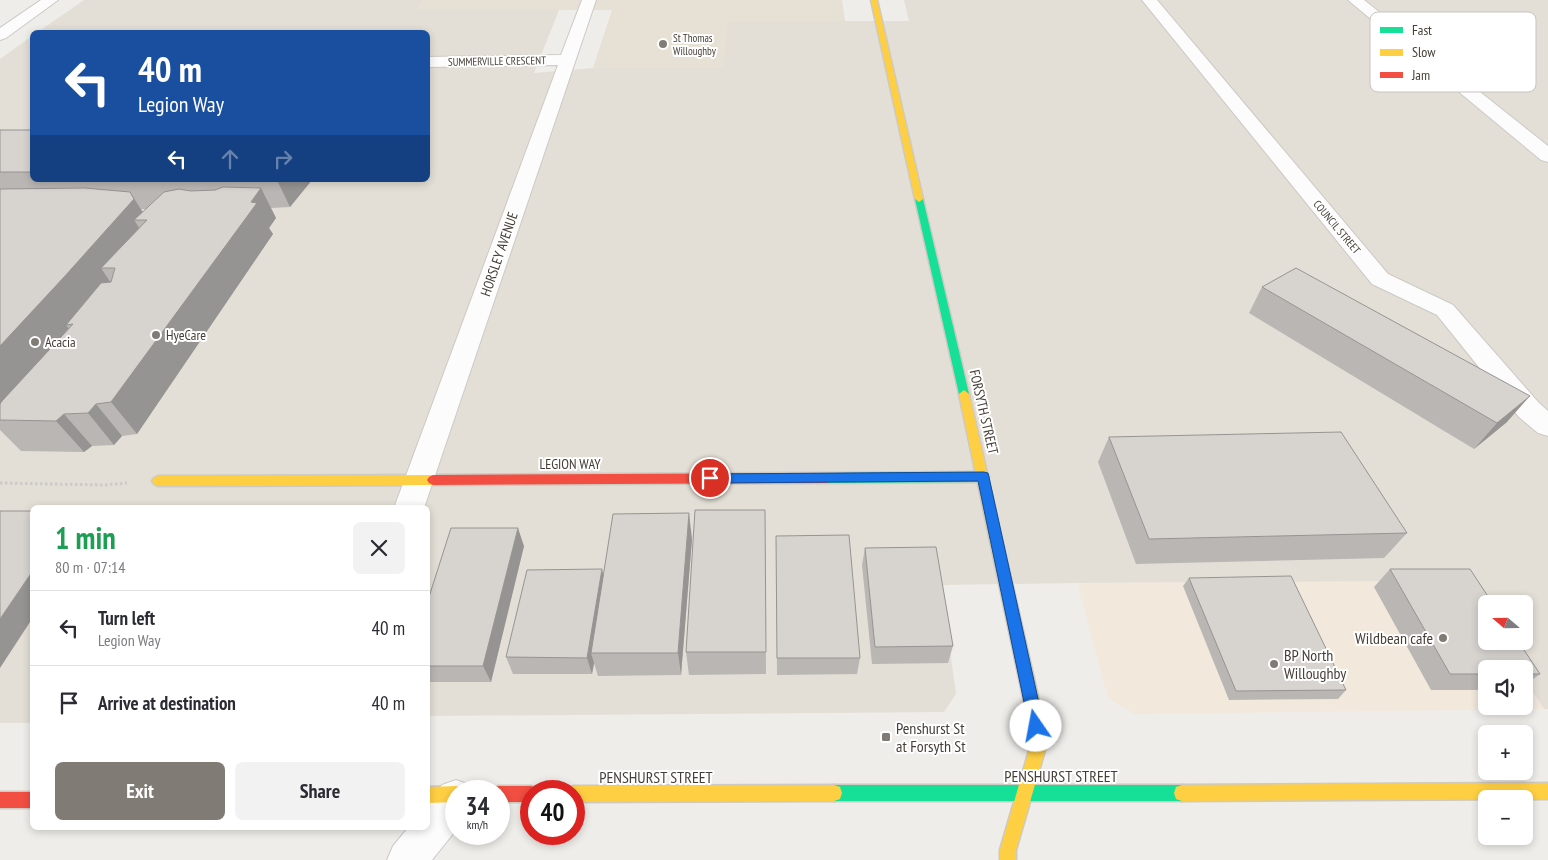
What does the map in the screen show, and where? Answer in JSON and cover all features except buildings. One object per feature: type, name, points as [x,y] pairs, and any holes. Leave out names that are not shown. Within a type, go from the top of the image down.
[{"type":"street","points":[[0,35],[51,0]]},
{"type":"street","name":"HORSLEY AVENUE","points":[[410,505],[589,0]]},
{"type":"street","name":"FORSYTH STREET","points":[[874,0],[984,477],[1040,740],[1008,850],[1008,860]]},
{"type":"street","name":"COUNCIL STREET","points":[[1149,0],[1380,279],[1444,310],[1529,410],[1548,426]]},
{"type":"street","points":[[1355,0],[1370,12]]},
{"type":"street","name":"SUMMERVILLE CRESCENT","points":[[430,62],[567,60]]},
{"type":"street","points":[[1469,92],[1548,156]]},
{"type":"street","name":"LEGION WAY","points":[[158,481],[984,477]]},
{"type":"street","name":"PENSHURST STREET","points":[[585,794],[1026,792],[1212,794],[1548,791]]},
{"type":"street","points":[[430,795],[445,794]]},
{"type":"street","points":[[0,800],[30,800]]},
{"type":"street","points":[[407,860],[445,813]]},
{"type":"path","points":[[0,483],[105,485],[158,481]]},
{"type":"shaded area","points":[[84,0],[424,0],[417,10],[559,10],[534,73],[593,68],[723,68],[727,21],[909,21],[904,0],[1548,0],[1548,709],[1544,709],[1533,692],[1533,660],[1516,660],[1507,650],[1533,650],[1533,595],[1478,595],[1478,597],[1459,581],[1077,583],[941,585],[956,694],[944,712],[430,716],[430,505],[30,505],[30,723],[0,723],[0,59],[30,37],[30,182],[430,182],[430,30],[41,30]]},
{"type":"shaded area","name":"St Thomas Willoughby","points":[[424,0],[842,0],[845,21],[727,21],[724,68],[593,68],[612,10],[416,10]]},
{"type":"shaded area","points":[[1459,581],[1478,623],[1478,650],[1486,650],[1486,660],[1478,660],[1478,710],[1134,714],[1108,698],[1077,583]]},
{"type":"shaded area","points":[[1533,692],[1544,709],[1533,709]]},
{"type":"traffic: fast","points":[[919,199],[964,394]]},
{"type":"traffic: fast","points":[[827,478],[983,477]]},
{"type":"traffic: fast","points":[[834,793],[1182,793]]},
{"type":"traffic: slow","points":[[874,0],[919,199]]},
{"type":"traffic: slow","points":[[964,394],[1040,740],[1008,850],[1008,860]]},
{"type":"traffic: slow","points":[[158,481],[433,480]]},
{"type":"traffic: slow","points":[[1182,793],[1548,791]]},
{"type":"traffic: slow","points":[[585,794],[834,793]]},
{"type":"traffic: slow","points":[[430,795],[445,794]]},
{"type":"traffic: jam","points":[[433,480],[827,478]]},
{"type":"traffic: jam","points":[[510,794],[520,794]]},
{"type":"traffic: jam","points":[[0,800],[30,800]]},
{"type":"place","name":"St Thomas Willoughby","points":[[663,44]]},
{"type":"place","name":"HyeCare","points":[[156,335]]},
{"type":"place","name":"Acacia","points":[[35,342]]},
{"type":"place","name":"Wildbean cafe","points":[[1443,638]]},
{"type":"place","name":"BP North Willoughby","points":[[1274,664]]},
{"type":"place","name":"Penshurst St at Forsyth St","points":[[886,737]]},
{"type":"route","points":[[710,478],[984,477],[1036,726]]}]
